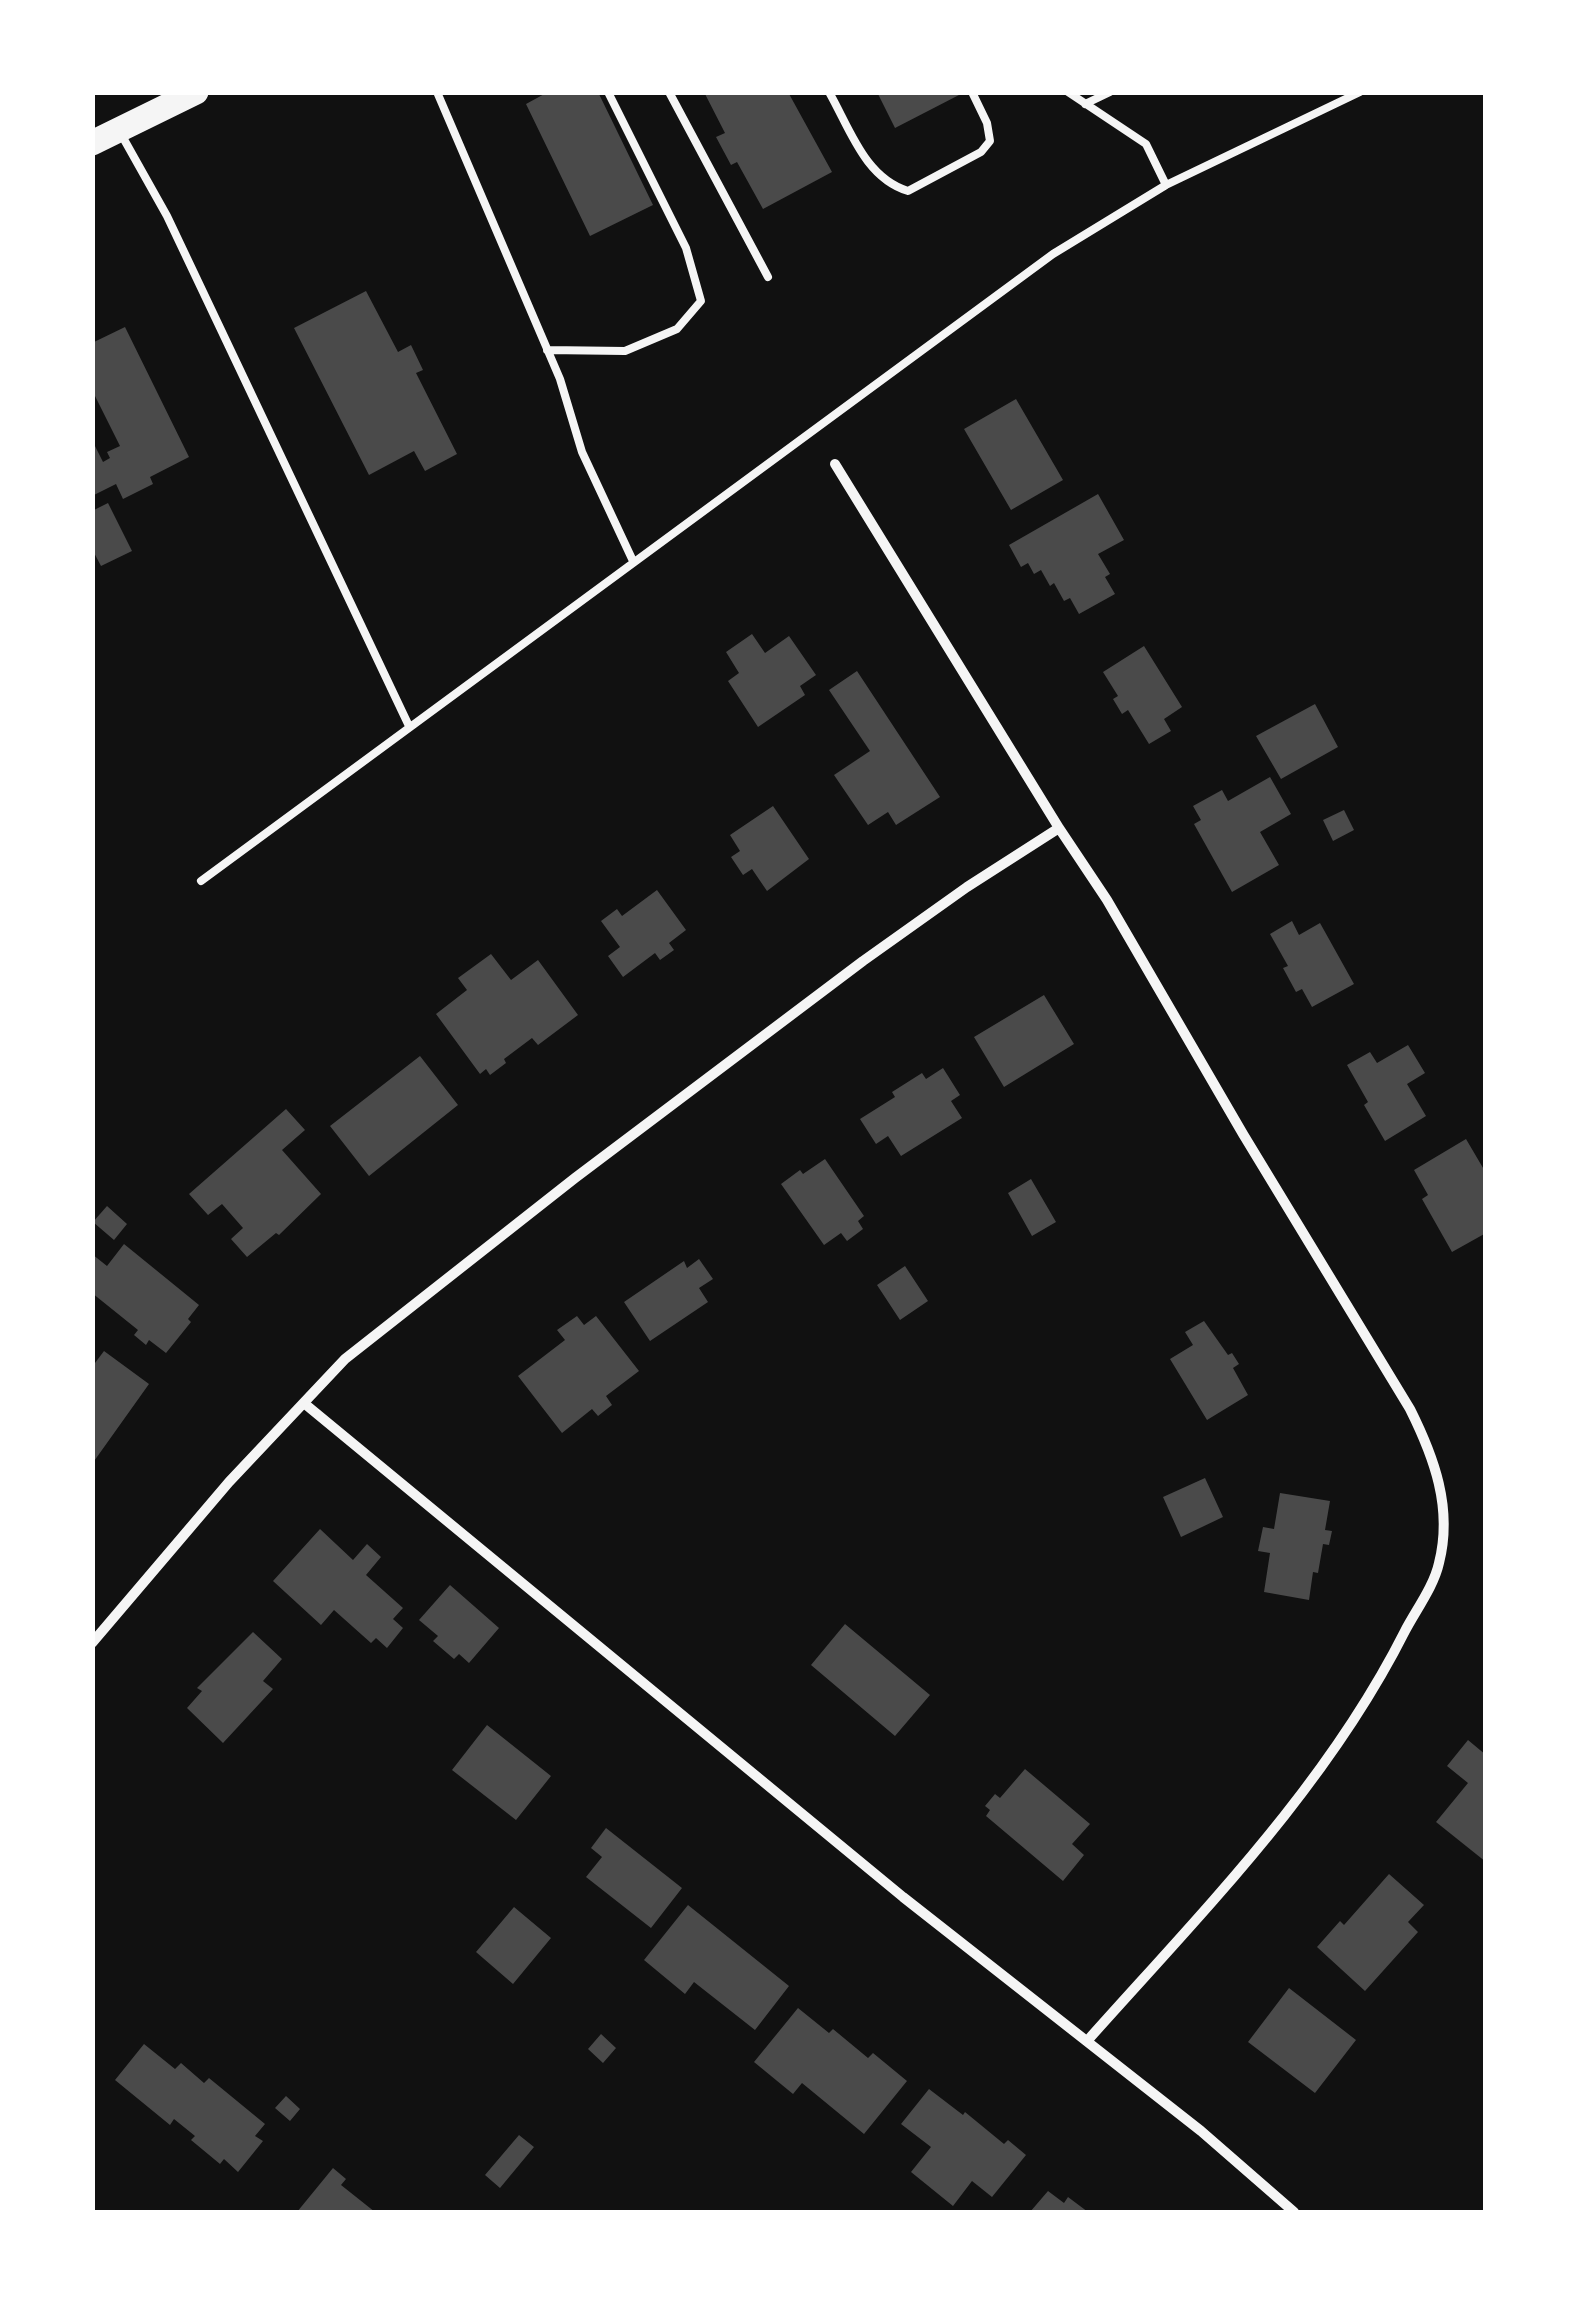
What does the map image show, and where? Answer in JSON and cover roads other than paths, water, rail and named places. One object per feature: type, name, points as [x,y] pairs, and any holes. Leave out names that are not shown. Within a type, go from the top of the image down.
[{"type":"main road","points":[[92,144],[196,92]]},
{"type":"street","points":[[835,464],[1059,828],[1108,900],[1252,1150],[1410,1409],[1434,1457],[1442,1509],[1439,1564],[1378,1685],[1335,1750],[1228,1883],[1088,2040]]},
{"type":"street","points":[[92,1643],[229,1482],[345,1359],[575,1178],[863,960],[1059,828]]},
{"type":"street","points":[[305,1404],[903,1897],[1088,2040],[1294,2212]]},
{"type":"lane","points":[[437,92],[547,350],[582,452],[633,561]]},
{"type":"lane","points":[[547,350],[626,351],[677,329],[700,301],[686,248],[608,92]]},
{"type":"lane","points":[[668,92],[768,277]]},
{"type":"lane","points":[[829,92],[873,171],[889,185],[908,191],[981,152],[990,141],[988,123],[972,92]]},
{"type":"lane","points":[[1068,92],[1146,144],[1166,185]]},
{"type":"lane","points":[[1086,104],[1110,92]]},
{"type":"lane","points":[[201,881],[1053,254],[1166,185],[1360,92]]},
{"type":"lane","points":[[119,130],[167,216],[409,726]]}]
